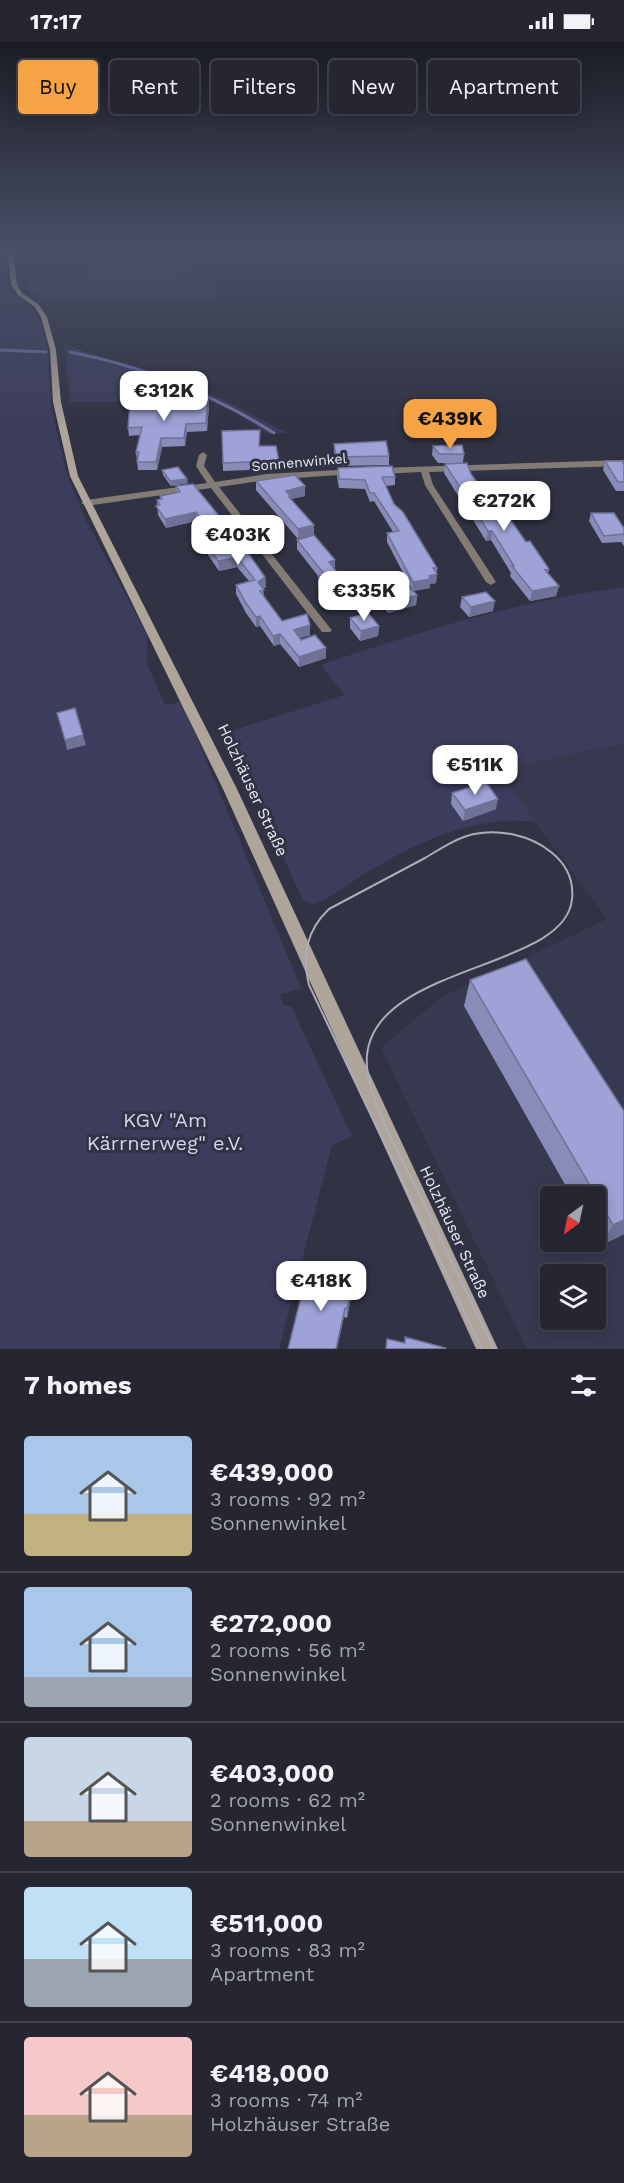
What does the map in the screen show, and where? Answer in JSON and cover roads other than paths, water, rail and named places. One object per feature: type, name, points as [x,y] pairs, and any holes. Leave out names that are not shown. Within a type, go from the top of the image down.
[{"type":"main road","name":"Holzhäuser Straße","points":[[38,308],[44,317],[53,350],[57,402],[74,476],[86,503],[125,574],[230,789],[487,1349]]},
{"type":"street","points":[[203,455],[200,466],[213,485],[326,630]]},
{"type":"street","name":"Sonnenwinkel","points":[[86,503],[323,472],[624,463]]},
{"type":"street","points":[[424,469],[429,485],[491,582]]},
{"type":"waterway","points":[[0,350],[46,352]]},
{"type":"waterway","points":[[70,352],[124,365],[176,383],[226,406],[274,433]]},
{"type":"tram line","points":[[482,1349],[309,985],[306,954],[315,926],[329,909],[455,841],[474,834],[494,832],[534,841],[561,862],[572,885],[572,899],[562,922],[539,941],[434,984],[402,1002],[378,1025],[367,1055],[367,1071],[371,1088],[385,1126],[494,1349]]},
{"type":"park label","name":"KGV \"Am Kärrnerweg\" e.V.","points":[[165,1132]]}]
